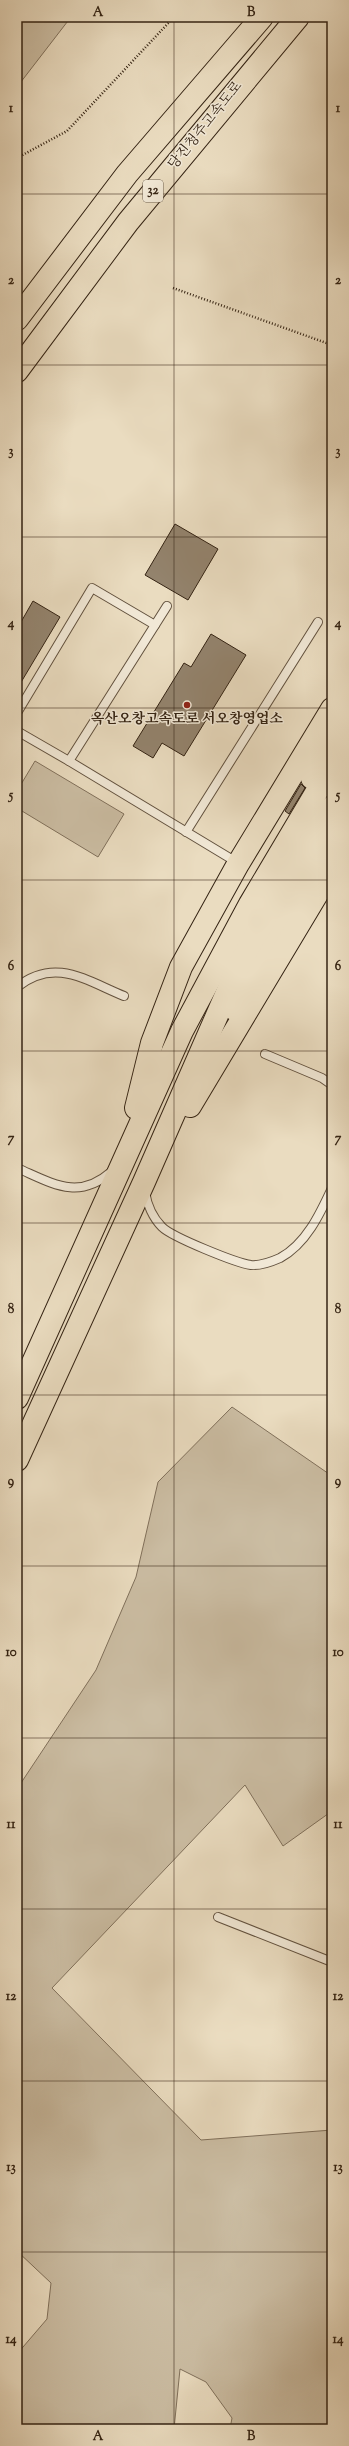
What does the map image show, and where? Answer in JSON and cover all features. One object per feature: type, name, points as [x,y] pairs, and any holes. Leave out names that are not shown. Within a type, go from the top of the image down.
[{"type":"highway","name":"당진청주고속도로","points":[[17,319],[127,174],[262,17]]},
{"type":"highway","name":"당진청주고속도로","points":[[17,371],[128,222],[298,17]]},
{"type":"highway","points":[[125,1162],[152,1043],[170,994],[192,946],[238,864],[332,709]]},
{"type":"highway","points":[[125,1162],[164,1041],[196,973],[332,744]]},
{"type":"highway","points":[[17,1398],[125,1162],[160,1080],[221,956],[332,766]]},
{"type":"highway","points":[[17,1460],[144,1182],[240,963],[289,876],[332,806]]},
{"type":"highway","points":[[144,1182],[270,939],[332,835]]},
{"type":"highway","points":[[144,1182],[332,869]]},
{"type":"lane","points":[[17,713],[92,588],[155,625]]},
{"type":"lane","points":[[69,762],[167,606]]},
{"type":"lane","points":[[186,832],[318,622]]},
{"type":"lane","points":[[17,731],[238,864]]},
{"type":"lane","points":[[17,987],[40,973],[59,971],[124,996]]},
{"type":"lane","points":[[265,1054],[322,1078],[332,1085]]},
{"type":"lane","points":[[17,1168],[59,1186],[79,1188],[97,1183],[125,1162]]},
{"type":"lane","points":[[144,1182],[146,1198],[152,1211],[166,1230],[236,1261],[251,1265],[275,1260],[293,1248],[314,1222],[332,1188]]},
{"type":"lane","points":[[218,1917],[332,1962]]},
{"type":"path","points":[[17,158],[67,131],[174,17]]},
{"type":"path","points":[[173,288],[332,345]]},
{"type":"shaded area","points":[[17,17],[71,17],[17,87]]},
{"type":"shaded area","points":[[35,761],[124,814],[98,857],[17,808],[17,791]]},
{"type":"shaded area","points":[[232,1407],[332,1476],[332,1811],[283,1846],[245,1785],[52,1988],[201,2140],[332,2130],[332,2429],[230,2429],[232,2418],[206,2382],[180,2369],[174,2429],[17,2429],[17,2354],[47,2319],[51,2283],[17,2251],[17,1789],[96,1670],[136,1577],[158,1482]]},
{"type":"building","points":[[175,524],[218,549],[188,600],[145,575]]},
{"type":"building","points":[[33,601],[60,617],[17,689],[17,629]]},
{"type":"building","name":"옥산오창고속도로 서오창영업소","points":[[211,634],[246,655],[184,756],[162,743],[153,758],[133,746],[184,663],[191,667]]},
{"type":"building","points":[[301,784],[305,788],[289,814],[285,811]]},
{"type":"place","name":"옥산오창고속도로 서오창영업소","points":[[187,705]]}]
